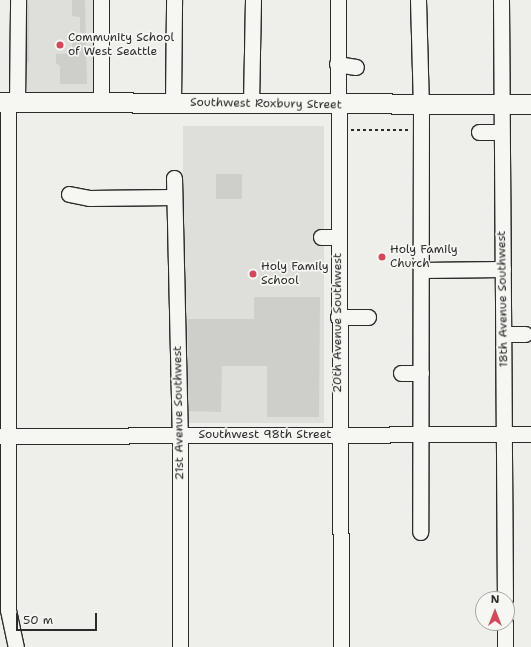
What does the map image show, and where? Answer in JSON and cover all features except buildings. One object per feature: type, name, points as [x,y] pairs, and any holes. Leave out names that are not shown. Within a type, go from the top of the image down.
[{"type":"main road","name":"Southwest Roxbury Street","points":[[8,102],[421,105],[531,104]]},
{"type":"street","points":[[16,647],[8,610],[5,436],[8,102],[25,68],[18,0]]},
{"type":"street","points":[[101,0],[101,103]]},
{"type":"street","points":[[173,102],[174,0]]},
{"type":"street","points":[[251,104],[253,0]]},
{"type":"street","name":"20th Avenue Southwest","points":[[338,0],[337,104],[341,647]]},
{"type":"street","points":[[418,0],[421,105],[424,148],[421,270],[420,532]]},
{"type":"street","name":"18th Avenue Southwest","points":[[501,0],[502,132],[508,172],[503,269],[505,591]]},
{"type":"street","points":[[337,64],[356,68]]},
{"type":"street","points":[[479,132],[502,132]]},
{"type":"street","name":"21st Avenue Southwest","points":[[174,178],[180,435],[180,647]]},
{"type":"street","points":[[69,194],[89,198],[174,197]]},
{"type":"street","points":[[320,237],[338,237]]},
{"type":"street","points":[[421,270],[503,269]]},
{"type":"street","points":[[338,317],[368,317]]},
{"type":"street","points":[[504,334],[525,334]]},
{"type":"street","points":[[401,373],[421,373]]},
{"type":"street","name":"Southwest 98th Street","points":[[5,436],[531,434]]},
{"type":"street","points":[[505,631],[505,647]]},
{"type":"path","points":[[349,130],[413,130]]},
{"type":"shaded area","name":"Community School of West Seattle","points":[[18,0],[101,0],[101,92],[30,92],[18,89]]},
{"type":"shaded area","points":[[72,0],[85,0],[87,84],[60,84],[60,66],[56,63],[56,54],[72,53],[72,35],[80,35],[80,17],[72,16]]},
{"type":"shaded area","points":[[24,5],[29,5],[29,61],[26,64],[24,63]]},
{"type":"shaded area","name":"Holy Family School","points":[[183,126],[324,126],[324,423],[183,423]]},
{"type":"shaded area","points":[[216,174],[242,174],[242,199],[216,199]]},
{"type":"shaded area","points":[[254,297],[320,297],[319,417],[267,417],[267,366],[222,366],[221,412],[187,411],[188,319],[254,319]]},
{"type":"place","name":"Community School of West Seattle","points":[[60,45]]},
{"type":"place","name":"Holy Family Church","points":[[382,257]]},
{"type":"place","name":"Holy Family School","points":[[253,274]]}]
